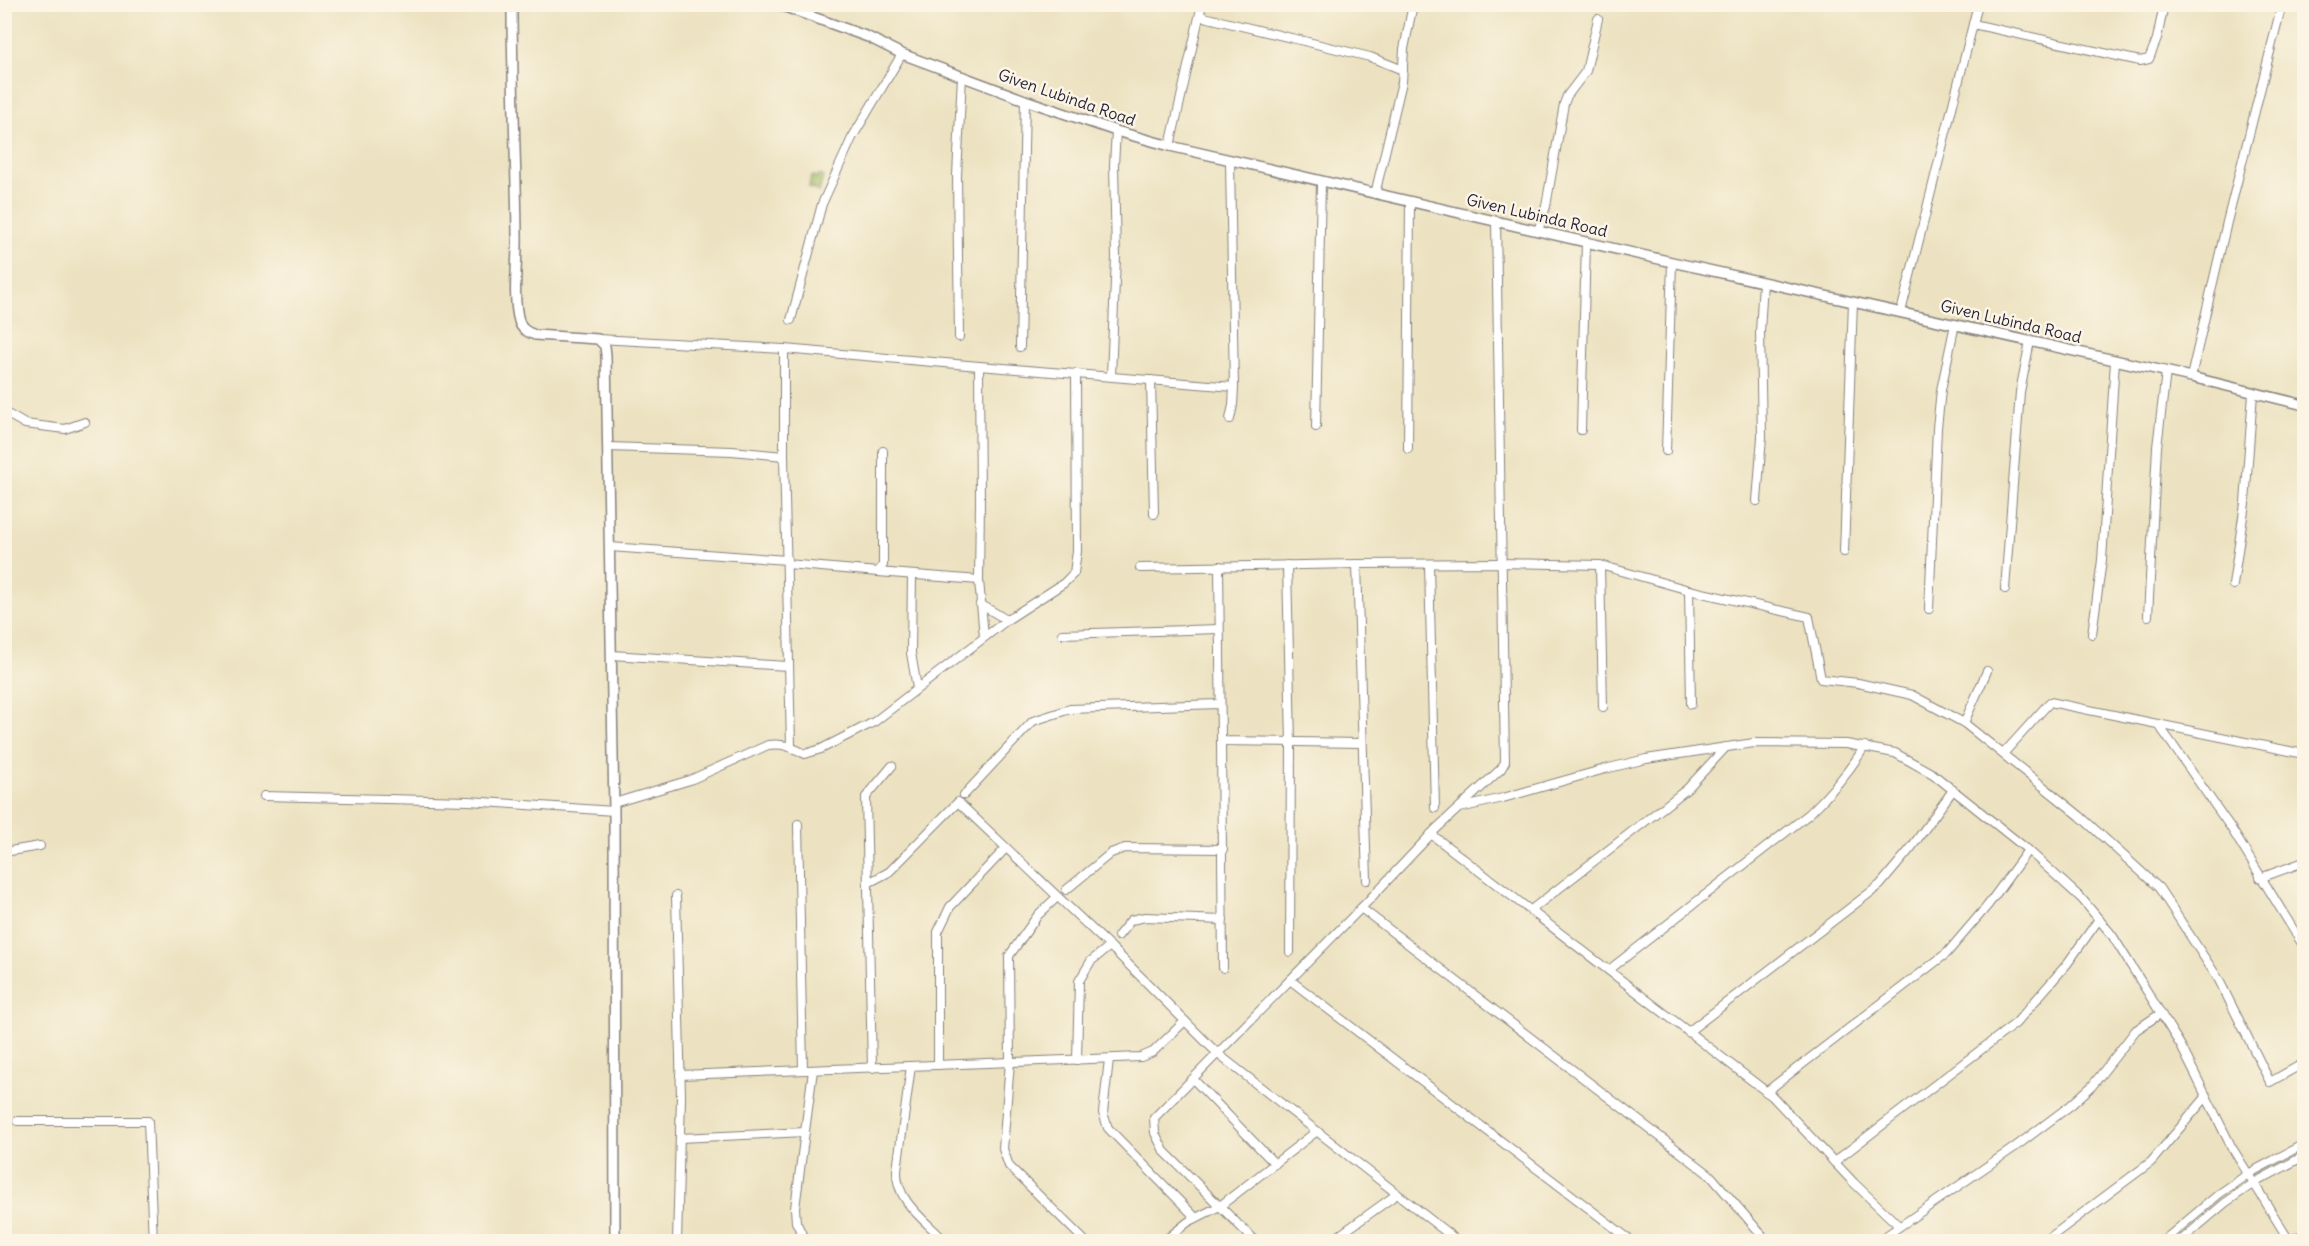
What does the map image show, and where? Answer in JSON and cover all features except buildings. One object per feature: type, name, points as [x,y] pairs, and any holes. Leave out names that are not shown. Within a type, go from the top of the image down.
[{"type":"street","points":[[512,4],[512,98],[518,246],[517,313],[519,324],[525,331],[535,335],[598,339],[609,343],[784,349],[1234,387]]},
{"type":"street","name":"Given Lubinda Road","points":[[777,4],[797,8],[868,37],[902,54],[1025,100],[1116,131],[1170,146],[1672,262],[2191,377],[2304,405]]},
{"type":"street","points":[[1170,146],[1202,4]]},
{"type":"street","points":[[1376,194],[1401,89],[1404,49],[1413,4]]},
{"type":"street","points":[[1901,312],[1978,4]]},
{"type":"street","points":[[1973,24],[2140,61],[2149,59],[2157,39],[2164,4]]},
{"type":"street","points":[[2191,377],[2282,4]]},
{"type":"street","points":[[1200,16],[1370,57],[1403,70]]},
{"type":"street","points":[[1538,231],[1546,206],[1564,104],[1567,96],[1586,71],[1598,19]]},
{"type":"street","points":[[791,320],[822,204],[852,138],[902,54]]},
{"type":"street","points":[[959,337],[957,175],[962,76]]},
{"type":"street","points":[[1020,347],[1025,100]]},
{"type":"street","points":[[1111,376],[1116,257],[1114,165],[1116,131]]},
{"type":"street","points":[[1230,161],[1234,387],[1230,419]]},
{"type":"street","points":[[1316,427],[1321,182]]},
{"type":"street","points":[[1408,449],[1410,201]]},
{"type":"street","points":[[1256,1242],[1164,1150],[1155,1133],[1154,1118],[1361,909],[1431,834],[1501,769],[1506,756],[1496,221]]},
{"type":"street","points":[[1581,430],[1586,242]]},
{"type":"street","points":[[1666,451],[1672,262]]},
{"type":"street","points":[[1757,501],[1762,437],[1760,332],[1763,282]]},
{"type":"street","points":[[1844,552],[1853,302]]},
{"type":"street","points":[[1929,609],[1937,428],[1941,390],[1955,324]]},
{"type":"street","points":[[2005,589],[2020,392],[2030,341]]},
{"type":"street","points":[[609,343],[608,447],[614,807],[615,1242]]},
{"type":"street","points":[[784,349],[790,746]]},
{"type":"street","points":[[2092,634],[2102,560],[2115,361]]},
{"type":"street","points":[[979,366],[981,503],[979,580],[984,638]]},
{"type":"street","points":[[2148,616],[2157,447],[2166,372]]},
{"type":"street","points":[[264,796],[614,807],[690,780],[768,745],[781,744],[805,753],[821,749],[874,722],[1006,620],[1065,583],[1074,573],[1077,551],[1077,373]]},
{"type":"street","points":[[1151,380],[1154,514]]},
{"type":"street","points":[[2233,585],[2245,503],[2253,393]]},
{"type":"street","points":[[4,412],[25,424],[66,429],[85,422]]},
{"type":"street","points":[[608,447],[732,450],[784,456]]},
{"type":"street","points":[[878,572],[883,565],[883,451]]},
{"type":"street","points":[[610,546],[979,580]]},
{"type":"street","points":[[1140,568],[1502,563],[1600,565],[1689,590],[1809,617],[1821,679],[1858,683],[1912,695],[1964,723],[2003,754],[2080,816],[2159,888],[2219,980],[2270,1082],[2304,1063]]},
{"type":"street","points":[[1358,564],[1366,880]]},
{"type":"street","points":[[1429,564],[1435,808]]},
{"type":"street","points":[[1287,565],[1291,744],[1290,952]]},
{"type":"street","points":[[1600,565],[1604,707]]},
{"type":"street","points":[[1219,566],[1223,968]]},
{"type":"street","points":[[912,575],[911,653],[917,688]]},
{"type":"street","points":[[1689,590],[1691,704]]},
{"type":"street","points":[[980,604],[1006,620]]},
{"type":"street","points":[[1062,634],[1219,629]]},
{"type":"street","points":[[611,655],[788,666]]},
{"type":"street","points":[[1964,723],[1987,670]]},
{"type":"street","points":[[2003,754],[2050,702],[2304,754]]},
{"type":"street","points":[[964,795],[1034,721],[1054,713],[1070,709],[1219,704]]},
{"type":"street","points":[[2158,724],[2231,828],[2304,947]]},
{"type":"street","points":[[781,744],[790,734]]},
{"type":"street","points":[[1221,741],[1291,744],[1362,743]]},
{"type":"street","points":[[1459,808],[1605,768],[1754,742],[1846,744],[1895,753],[1934,774],[2028,850],[2082,899],[2112,936],[2181,1046],[2231,1146],[2289,1241],[2304,1234]]},
{"type":"street","points":[[1609,970],[1809,814],[1832,792],[1865,746]]},
{"type":"street","points":[[1531,910],[1687,789],[1726,747]]},
{"type":"street","points":[[872,1068],[866,797],[892,766]]},
{"type":"street","points":[[1688,1032],[1880,885],[1911,848],[1953,790]]},
{"type":"street","points":[[868,883],[889,872],[958,802],[1110,946],[1218,1054],[1459,1242]]},
{"type":"street","points":[[798,824],[803,1070]]},
{"type":"street","points":[[1431,834],[1766,1092],[1899,1226]]},
{"type":"street","points":[[4,852],[40,846]]},
{"type":"street","points":[[1066,890],[1117,850],[1132,847],[1223,849]]},
{"type":"street","points":[[938,1065],[938,932],[950,907],[1006,848]]},
{"type":"street","points":[[1766,1092],[1947,953],[1988,906],[2028,850]]},
{"type":"street","points":[[2260,878],[2304,862]]},
{"type":"street","points":[[676,896],[680,1075],[677,1242]]},
{"type":"street","points":[[1057,897],[1038,915],[1009,956],[1010,1062],[1003,1135],[1005,1157],[1010,1166],[1086,1242]]},
{"type":"street","points":[[1361,909],[1710,1174],[1768,1242]]},
{"type":"street","points":[[1118,936],[1131,920],[1145,917],[1223,920]]},
{"type":"street","points":[[1834,1162],[2016,1023],[2067,964],[2099,919]]},
{"type":"street","points":[[1077,1060],[1079,981],[1091,961],[1110,946]]},
{"type":"street","points":[[1290,980],[1634,1242]]},
{"type":"street","points":[[1877,1242],[2071,1105],[2092,1086],[2136,1030],[2160,1014]]},
{"type":"street","points":[[680,1075],[1141,1058],[1153,1052],[1185,1021]]},
{"type":"street","points":[[1109,1059],[1103,1113],[1107,1128],[1196,1218]]},
{"type":"street","points":[[911,1066],[897,1170],[898,1185],[906,1201],[946,1242]]},
{"type":"street","points":[[806,1242],[796,1222],[795,1208],[813,1070]]},
{"type":"street","points":[[1193,1079],[1275,1164]]},
{"type":"street","points":[[2044,1242],[2151,1162],[2208,1096]]},
{"type":"street","points":[[17,1121],[148,1120],[153,1242]]},
{"type":"street","points":[[1163,1242],[1196,1218],[1220,1206],[1317,1131]]},
{"type":"street","points":[[680,1138],[805,1132]]},
{"type":"street","points":[[2162,1242],[2218,1194],[2248,1174],[2304,1144]]},
{"type":"street","points":[[2179,1242],[2225,1203],[2254,1183],[2304,1156]]},
{"type":"street","points":[[1330,1242],[1397,1194]]},
{"type":"green space","points":[[818,175],[823,176],[819,192],[809,187],[811,178],[814,176],[817,179]]}]
